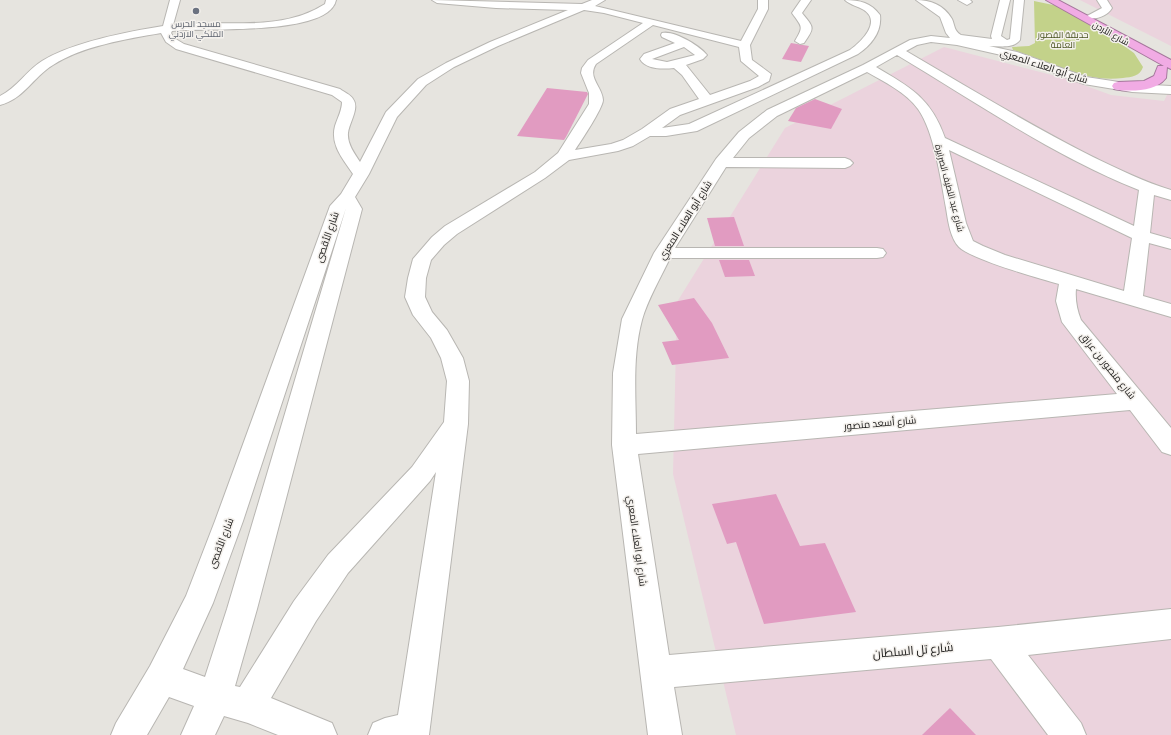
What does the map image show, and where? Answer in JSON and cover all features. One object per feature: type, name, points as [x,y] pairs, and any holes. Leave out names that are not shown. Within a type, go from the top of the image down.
[{"type":"highway","name":"شارع الأردن","points":[[1051,0],[1150,54],[1167,67]]},
{"type":"highway","name":"شارع الأردن","points":[[1062,0],[1171,60]]},
{"type":"highway","points":[[1118,86],[1152,84],[1160,78],[1167,67]]},
{"type":"highway","points":[[1167,67],[1171,86]]},
{"type":"street","points":[[175,0],[166,28],[167,38],[174,43],[326,88],[343,95],[348,100],[350,106],[341,129],[341,139],[345,150],[361,174]]},
{"type":"street","points":[[0,101],[17,92],[35,72],[56,58],[110,41],[166,28],[258,25],[293,21],[310,17],[323,11],[330,5],[331,0]]},
{"type":"street","points":[[437,0],[496,5],[583,7],[620,14],[649,24],[744,45]]},
{"type":"street","points":[[347,197],[361,174],[391,115],[422,82],[450,64],[598,0]]},
{"type":"street","points":[[564,156],[613,148],[628,143],[647,132],[675,112],[754,84],[765,78],[765,74],[747,61],[744,45],[763,9],[764,0]]},
{"type":"street","points":[[800,41],[807,30],[807,26],[797,13],[806,0]]},
{"type":"street","points":[[647,132],[666,132],[692,128],[864,46],[874,29],[875,15],[873,11],[850,0]]},
{"type":"street","points":[[921,0],[942,14],[947,20],[952,32],[956,36],[968,40],[1005,44],[1015,40],[1019,0]]},
{"type":"street","points":[[1005,0],[996,36],[998,40],[1005,44]]},
{"type":"street","points":[[1092,16],[1105,11],[1107,8],[1102,0]]},
{"type":"street","points":[[649,24],[684,43],[701,55],[670,66],[657,66],[647,62],[646,59],[648,56],[684,43]]},
{"type":"street","points":[[403,733],[456,424],[458,381],[452,358],[440,335],[424,316],[416,297],[416,278],[422,259],[438,241],[451,230],[540,176],[564,156],[596,104],[597,96],[589,82],[586,72],[588,67],[592,62],[649,24]]},
{"type":"street","name":"شارع أبو العلاء المعري","points":[[666,735],[655,672],[624,445],[624,374],[629,332],[635,313],[663,253],[721,162],[744,135],[772,113],[867,67],[914,42],[922,40],[957,42],[1013,54],[1084,80],[1171,94]]},
{"type":"street","points":[[898,51],[1004,115],[1080,156],[1148,189],[1171,196]]},
{"type":"street","points":[[677,64],[687,73],[695,88],[707,100]]},
{"type":"street","name":"شارع عبد اللطيف الصرايرة","points":[[867,67],[917,99],[925,109],[938,140],[960,228],[967,244],[976,250],[1002,260],[1171,311]]},
{"type":"street","name":"شارع أبو العلاء المعري","points":[[1141,89],[1171,90]]},
{"type":"street","points":[[938,140],[1142,236],[1171,244]]},
{"type":"street","points":[[721,162],[845,164]]},
{"type":"street","points":[[1133,299],[1148,189]]},
{"type":"street","name":"شارع الأقصى","points":[[128,735],[162,678],[198,603],[229,521],[336,211],[338,206],[347,197],[354,209],[244,601],[215,697],[198,735]]},
{"type":"street","points":[[663,253],[877,253]]},
{"type":"street","name":"شارع منصور بن عراق","points":[[1070,280],[1066,289],[1065,308],[1072,322],[1171,445]]},
{"type":"street","name":"شارع أسعد منصور","points":[[624,445],[1135,400]]},
{"type":"street","points":[[248,706],[305,611],[338,564],[421,474],[456,424]]},
{"type":"street","name":"شارع تل السلطان","points":[[655,672],[998,643],[1171,624]]},
{"type":"street","points":[[998,643],[1069,735]]},
{"type":"street","points":[[162,678],[215,697],[248,706],[320,735]]},
{"type":"shaded area","points":[[1080,0],[1171,0],[1171,46]]},
{"type":"shaded area","points":[[944,47],[1067,79],[1111,95],[1164,101],[1171,87],[1171,735],[736,735],[673,474],[677,302],[785,128]]},
{"type":"green space","name":"حديقة القصور العامة","points":[[1034,1],[1058,6],[1114,39],[1134,53],[1143,67],[1142,70],[1135,76],[1130,77],[1108,79],[1094,77],[1067,70],[1013,50],[1012,47],[1029,46],[1035,43]]},
{"type":"building","points":[[791,43],[809,46],[801,62],[782,59]]},
{"type":"building","points":[[547,88],[587,92],[588,94],[566,137],[564,140],[517,136]]},
{"type":"building","points":[[815,99],[842,109],[831,129],[788,121],[796,108]]},
{"type":"building","points":[[734,217],[744,246],[715,246],[707,218]]},
{"type":"building","points":[[719,260],[749,260],[755,276],[725,277]]},
{"type":"building","points":[[694,298],[712,323],[729,358],[672,365],[662,342],[679,340],[658,305]]},
{"type":"building","points":[[776,494],[800,546],[825,543],[856,612],[764,624],[736,542],[727,544],[712,504]]},
{"type":"building","points":[[950,708],[976,735],[922,735]]},
{"type":"place","name":"مسجد الحرس الملكي الاردني","points":[[196,11]]}]
